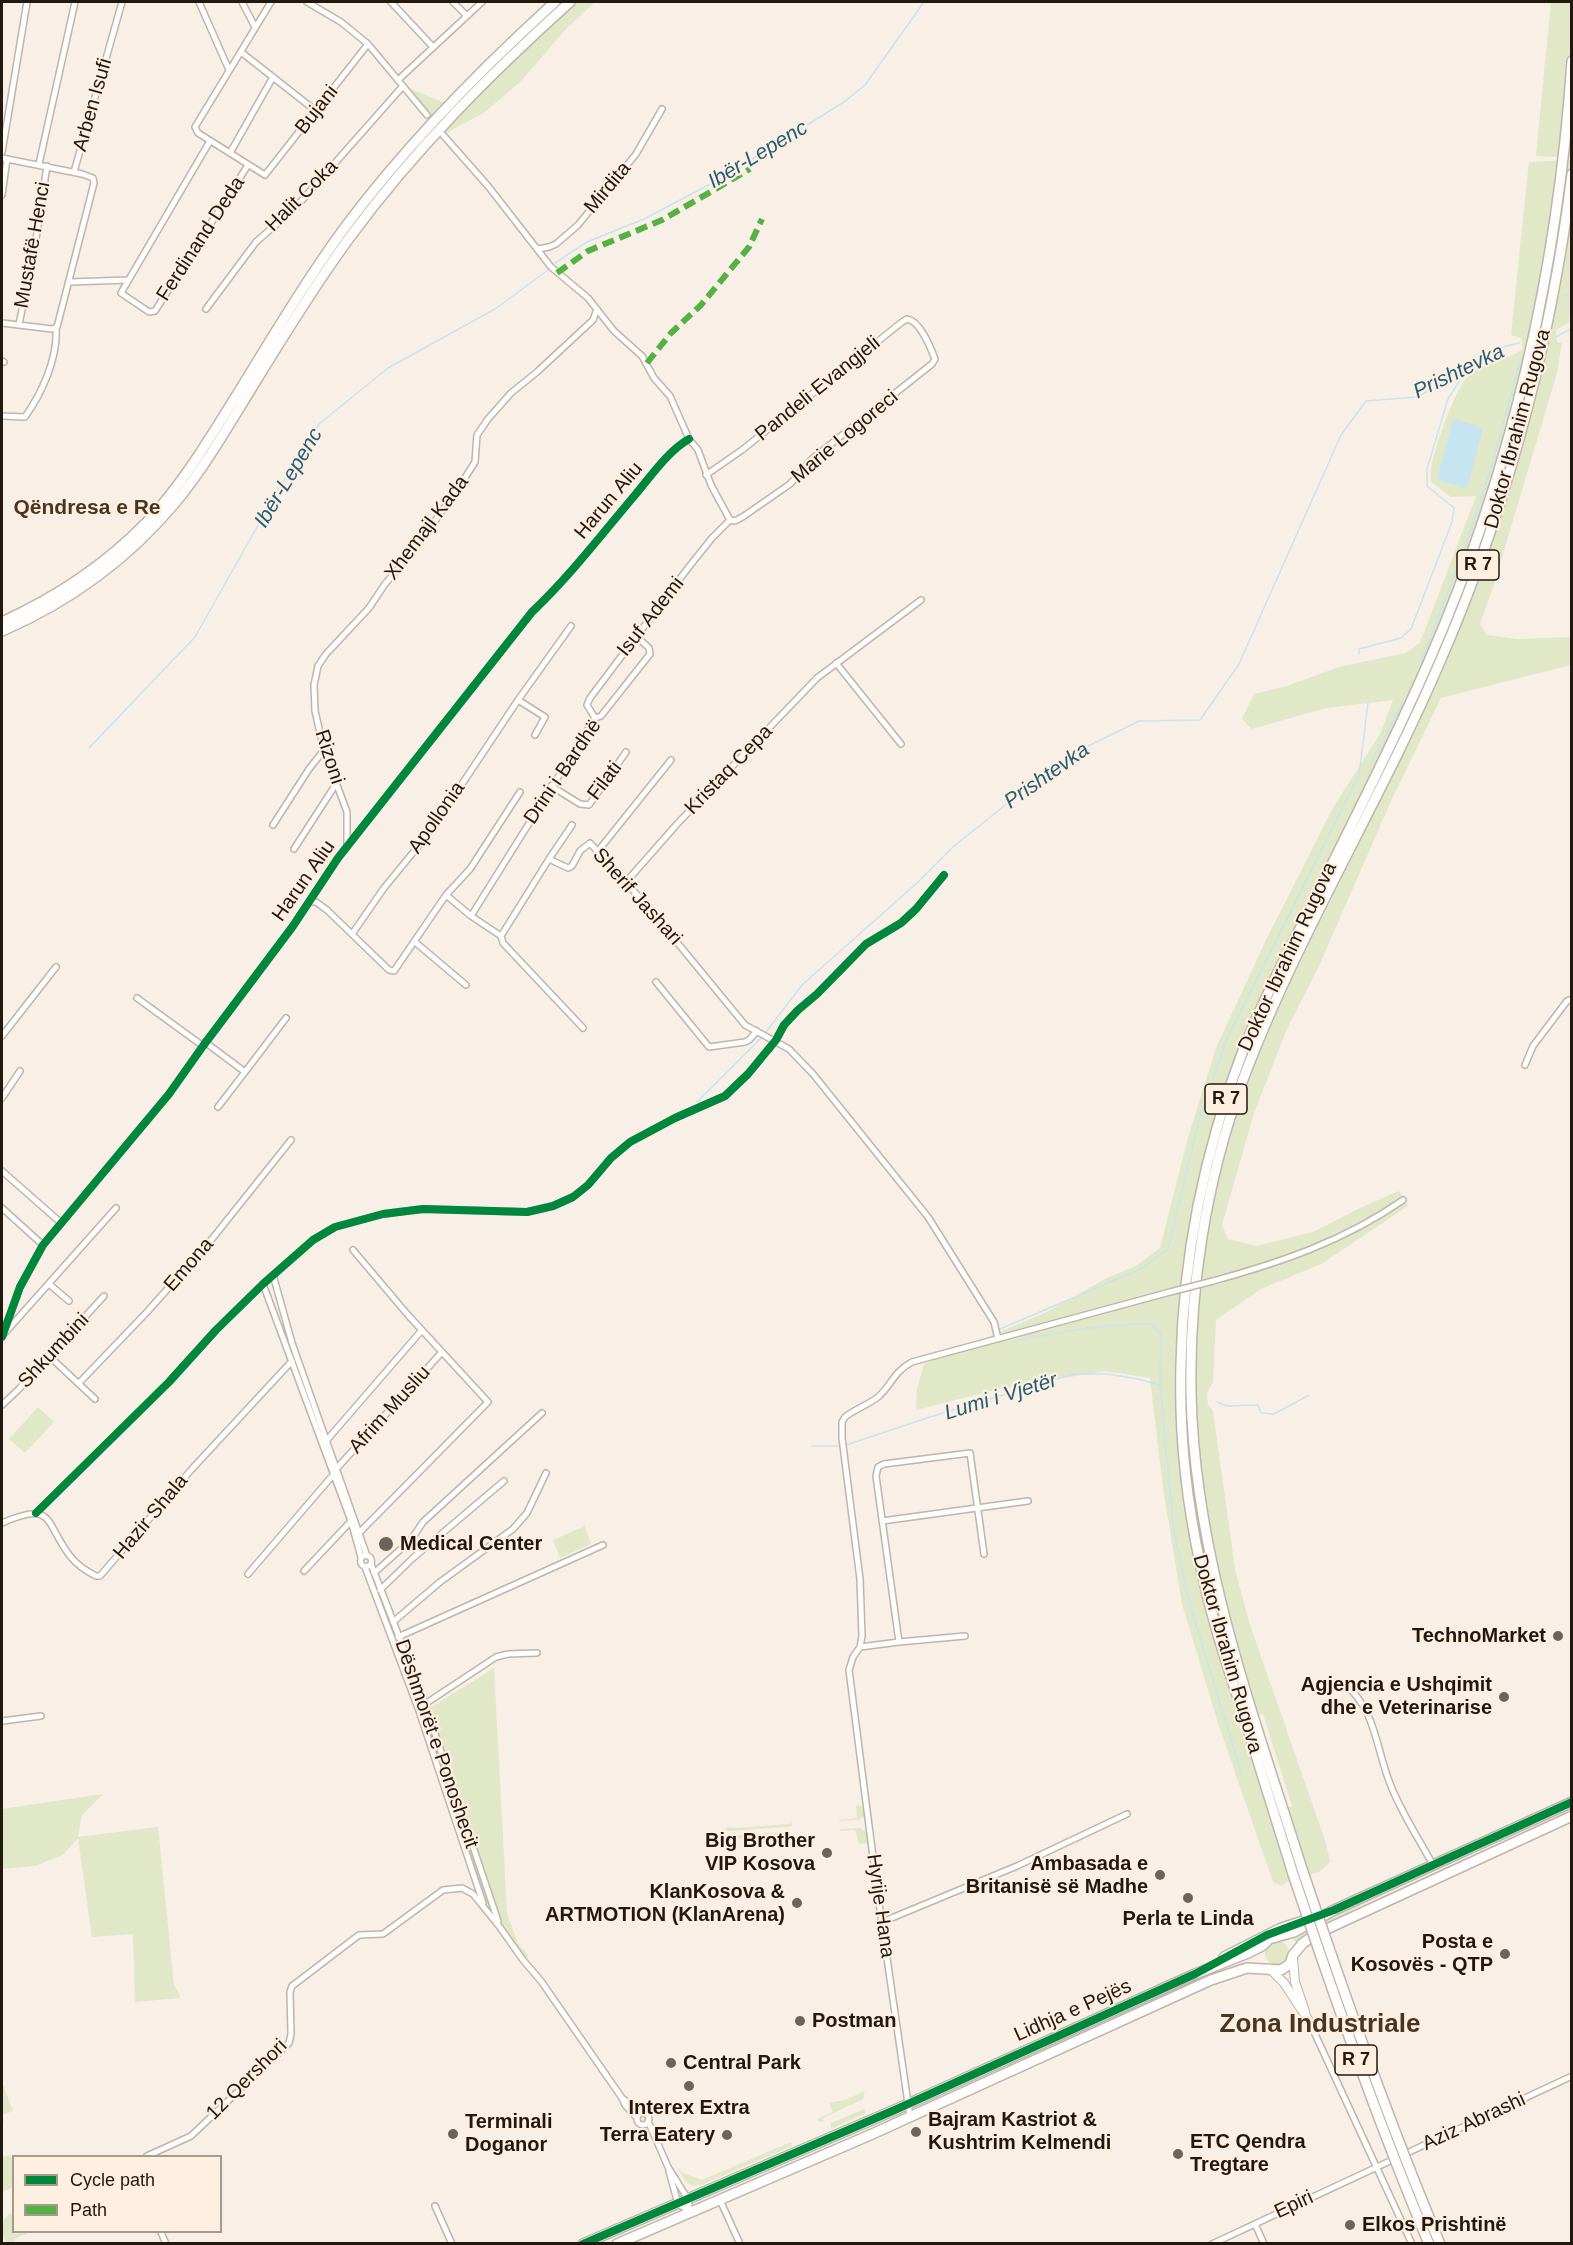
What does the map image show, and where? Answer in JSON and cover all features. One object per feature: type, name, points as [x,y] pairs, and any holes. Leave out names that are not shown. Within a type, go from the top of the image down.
[{"type":"highway","points":[[2,622],[34,607],[75,582],[112,554],[146,523],[170,496],[202,451],[316,269],[373,191],[448,104],[555,2]]},
{"type":"highway","points":[[2,631],[55,605],[86,585],[117,561],[159,522],[200,471],[311,293],[381,197],[448,119],[498,68],[570,2]]},
{"type":"highway","name":"Doktor Ibrahim Rugova","points":[[1429,2244],[1368,2093],[1298,1872],[1220,1641],[1203,1577],[1194,1535],[1184,1459],[1181,1378],[1183,1310],[1192,1241],[1211,1148],[1244,1047],[1410,705],[1443,629],[1481,527],[1517,406],[1542,295],[1560,186],[1572,61]]},
{"type":"highway","name":"Doktor Ibrahim Rugova","points":[[1440,2244],[1397,2141],[1298,1872],[1230,1637],[1205,1534],[1195,1458],[1191,1391],[1193,1320],[1202,1242],[1222,1149],[1254,1051],[1419,709],[1453,632],[1487,541],[1515,453],[1541,350],[1558,266],[1572,174]]},
{"type":"highway","name":"Lidhja e Pejës","points":[[583,2244],[908,2104],[1262,1946],[1269,1939],[1304,1928],[1335,1910],[1572,1802]]},
{"type":"highway","name":"Lidhja e Pejës","points":[[617,2244],[910,2117],[1211,1980],[1241,1969],[1281,1970],[1290,1964],[1303,1943],[1328,1927],[1572,1816]]},
{"type":"highway","points":[[1195,1974],[1273,1932],[1335,1910]]},
{"type":"highway","points":[[1279,1937],[1290,1943],[1293,1957]]},
{"type":"highway","points":[[1262,1946],[1261,1959],[1270,1968]]},
{"type":"street","points":[[2,152],[27,2]]},
{"type":"street","points":[[39,164],[75,2]]},
{"type":"street","name":"Arben Isufi","points":[[4,158],[74,172],[122,2]]},
{"type":"street","points":[[199,2],[229,70]]},
{"type":"street","points":[[242,2],[255,27]]},
{"type":"street","points":[[248,165],[196,131],[195,125],[271,2]]},
{"type":"street","points":[[307,2],[341,22],[368,44],[427,115]]},
{"type":"street","points":[[391,2],[434,47]]},
{"type":"street","points":[[453,2],[467,16]]},
{"type":"street","points":[[398,80],[482,2]]},
{"type":"street","name":"Bujani","points":[[248,165],[265,176],[368,44]]},
{"type":"street","points":[[241,52],[316,111]]},
{"type":"street","points":[[230,153],[273,78]]},
{"type":"street","name":"Halit Coka","points":[[206,309],[256,243],[296,207],[403,86]]},
{"type":"street","name":"Mirdita","points":[[538,249],[556,244],[578,225],[636,154],[662,109]]},
{"type":"street","points":[[443,135],[557,273],[588,298],[614,331],[642,356],[654,378],[670,396],[730,520]]},
{"type":"street","name":"Ferdinand Deda","points":[[210,141],[121,293],[148,312],[153,313],[248,165]]},
{"type":"street","points":[[2,195],[4,158]]},
{"type":"street","name":"Mustafë Henci","points":[[19,324],[33,259],[47,166]]},
{"type":"street","points":[[2,416],[26,417],[45,379],[53,352],[56,328],[94,183],[93,178],[74,172]]},
{"type":"street","points":[[69,282],[129,280]]},
{"type":"street","name":"Xhemajl Kada","points":[[318,666],[326,654],[369,608],[461,484],[473,466],[476,439],[484,424],[512,393],[593,320],[597,309]]},
{"type":"street","name":"Pandeli Evangjeli","points":[[706,474],[742,450],[902,322],[907,319],[914,322],[924,338]]},
{"type":"street","points":[[2,323],[56,328]]},
{"type":"street","name":"Marie Logoreci","points":[[730,520],[735,521],[744,516],[790,484],[812,459],[932,364],[935,358],[924,338]]},
{"type":"street","name":"Harun Aliu","points":[[2,1337],[8,1315],[27,1271],[43,1245],[169,1094],[311,902],[346,847],[532,612],[561,582],[654,472],[681,443],[689,439]]},
{"type":"street","name":"Isuf Ademi","points":[[596,718],[588,708],[587,702],[712,538],[730,520]]},
{"type":"street","name":"Kristaq Cepa","points":[[626,882],[817,678],[921,600]]},
{"type":"street","name":"Apollonia","points":[[352,934],[384,888],[438,820],[518,700],[571,626]]},
{"type":"street","name":"Drini i Bardhë","points":[[471,916],[596,718],[601,716],[650,654],[650,648],[636,636]]},
{"type":"street","points":[[836,663],[901,744]]},
{"type":"street","name":"Rizoni","points":[[318,666],[314,694],[315,711],[324,750],[347,812],[346,847]]},
{"type":"street","points":[[518,700],[545,717],[535,735]]},
{"type":"street","points":[[273,825],[324,750]]},
{"type":"street","name":"Filati","points":[[551,786],[580,804],[589,805],[626,752]]},
{"type":"street","points":[[598,851],[671,760]]},
{"type":"street","points":[[294,849],[336,784]]},
{"type":"street","points":[[311,902],[316,902],[327,910],[392,971],[415,942],[446,895],[470,869],[520,792]]},
{"type":"street","points":[[501,936],[572,825]]},
{"type":"street","name":"Sherif Jashari","points":[[549,859],[568,868],[572,866],[580,851],[590,843],[626,882],[745,1025],[776,1040],[796,1055],[928,1217],[994,1323],[998,1339]]},
{"type":"street","points":[[2,1523],[20,1515],[36,1513],[175,1375],[216,1330],[313,1240],[346,1223],[413,1209],[527,1212],[553,1206],[573,1197],[588,1185],[611,1158],[630,1142],[724,1096],[748,1074],[798,1010],[866,944],[901,923],[916,909],[944,875]]},
{"type":"street","points":[[446,895],[471,916],[501,936],[503,943],[583,1028]]},
{"type":"street","points":[[415,942],[465,985]]},
{"type":"street","points":[[2,1036],[56,967]]},
{"type":"street","points":[[656,982],[709,1047],[745,1042],[759,1032]]},
{"type":"street","points":[[137,998],[245,1072]]},
{"type":"street","points":[[1525,1065],[1533,1046],[1567,1001],[1572,999]]},
{"type":"street","points":[[218,1107],[286,1018]]},
{"type":"street","points":[[2,1098],[20,1071]]},
{"type":"street","name":"Emona","points":[[79,1383],[212,1239],[291,1140]]},
{"type":"street","points":[[2,1171],[60,1222]]},
{"type":"street","points":[[998,1339],[1282,1261],[1326,1244],[1362,1226],[1402,1200]]},
{"type":"street","points":[[2,1208],[43,1245]]},
{"type":"street","points":[[2,1337],[116,1208]]},
{"type":"street","points":[[353,1250],[488,1402],[360,1533]]},
{"type":"street","name":"Dëshmorët e Ponoshecit","points":[[273,1275],[292,1361],[333,1475],[344,1495]]},
{"type":"street","points":[[49,1284],[69,1301]]},
{"type":"street","name":"Dëshmorët e Ponoshecit","points":[[263,1284],[286,1334],[328,1440],[364,1557],[371,1561],[368,1566],[484,1908],[541,1981],[622,2098],[625,2106],[637,2118],[638,2124],[646,2123]]},
{"type":"street","name":"Shkumbini","points":[[2,1405],[105,1296]]},
{"type":"street","points":[[2,1310],[8,1315]]},
{"type":"street","points":[[321,1443],[328,1440],[422,1330]]},
{"type":"street","name":"Hyrije Hana","points":[[910,2117],[852,1695],[850,1665],[860,1647],[862,1636],[860,1580],[845,1468],[842,1422],[849,1414],[880,1395],[897,1371],[912,1362],[998,1339]]},
{"type":"street","name":"Afrim Musliu","points":[[248,1574],[338,1468],[442,1352]]},
{"type":"street","points":[[49,1356],[95,1399]]},
{"type":"street","name":"Hazir Shala","points":[[36,1513],[48,1517],[65,1550],[78,1565],[100,1576],[191,1470],[292,1361]]},
{"type":"street","points":[[374,1574],[411,1540],[423,1522],[542,1413]]},
{"type":"street","points":[[899,1642],[876,1473],[881,1465],[970,1453],[984,1554]]},
{"type":"street","points":[[393,1622],[440,1582],[513,1529],[527,1513],[546,1473]]},
{"type":"street","points":[[380,1590],[413,1558],[504,1481]]},
{"type":"street","points":[[882,1521],[1028,1502]]},
{"type":"street","points":[[304,1571],[353,1519]]},
{"type":"street","name":"Dëshmorët e Ponoshecit","points":[[353,1519],[360,1533],[364,1557],[360,1564],[368,1566],[374,1574],[425,1704],[500,1926]]},
{"type":"street","points":[[398,1637],[603,1545]]},
{"type":"street","points":[[860,1647],[965,1636]]},
{"type":"street","points":[[418,1708],[496,1657],[508,1654],[537,1653]]},
{"type":"street","points":[[1345,1685],[1355,1695],[1369,1719],[1396,1798],[1433,1865]]},
{"type":"street","points":[[2,1721],[41,1716]]},
{"type":"street","points":[[882,1922],[1017,1866],[1127,1814]]},
{"type":"street","name":"12 Qershori","points":[[151,2155],[191,2136],[286,2046],[291,2039],[290,1989],[357,1937],[362,1934],[379,1935],[387,1932],[449,1888],[468,1890],[484,1908]]},
{"type":"street","points":[[1293,1957],[1295,1982],[1309,2021],[1412,2244]]},
{"type":"street","points":[[1270,1968],[1284,1983],[1309,2021]]},
{"type":"street","name":"Aziz Abrashi","points":[[1377,2167],[1572,2076]]},
{"type":"street","name":"Dëshmorët e Ponoshecit","points":[[622,2098],[647,2115],[646,2123],[668,2167],[688,2199]]},
{"type":"street","points":[[637,2118],[642,2113]]},
{"type":"street","name":"Dëshmorët e Ponoshecit","points":[[668,2167],[678,2204]]},
{"type":"street","name":"Epiri","points":[[1212,2244],[1377,2167]]},
{"type":"street","points":[[688,2199],[689,2212]]},
{"type":"street","points":[[720,2200],[740,2244]]},
{"type":"street","points":[[678,2204],[689,2212]]},
{"type":"street","points":[[435,2206],[452,2244]]},
{"type":"street","points":[[1255,2224],[1264,2244]]},
{"type":"green space","points":[[555,2],[595,2],[566,29],[521,81],[485,112],[443,135],[403,86],[448,104]]},
{"type":"green space","points":[[1551,2],[1571,2],[1571,158],[1536,156]]},
{"type":"green space","points":[[1571,160],[1572,297],[1569,322],[1556,330],[1557,342],[1562,343],[1557,373],[1480,624],[1487,635],[1517,639],[1571,637],[1571,665],[1441,698],[1391,801],[1319,966],[1287,1029],[1254,1113],[1222,1225],[1228,1239],[1257,1246],[1313,1232],[1399,1191],[1408,1206],[1321,1264],[1261,1289],[1216,1320],[1213,1382],[1207,1393],[1208,1405],[1213,1411],[1235,1569],[1249,1622],[1326,1843],[1330,1862],[1319,1872],[1288,1881],[1282,1886],[1273,1882],[1219,1726],[1182,1604],[1163,1488],[1150,1378],[1105,1371],[999,1389],[916,1410],[917,1389],[924,1364],[1047,1312],[1105,1279],[1136,1266],[1160,1248],[1189,1134],[1216,1048],[1266,940],[1334,806],[1380,734],[1393,700],[1326,708],[1252,729],[1242,719],[1254,694],[1287,686],[1339,667],[1405,653],[1420,643],[1476,496],[1451,497],[1431,482],[1431,468],[1441,434],[1457,393],[1468,376],[1481,367],[1523,349],[1521,338],[1511,335],[1529,162]],"holes":[[[1263,1714],[1292,1806],[1269,1813],[1238,1721]]]},
{"type":"green space","points":[[38,1407],[54,1422],[25,1453],[9,1439]]},
{"type":"green space","points":[[585,1526],[591,1544],[560,1558],[553,1540]]},
{"type":"green space","points":[[494,1668],[507,1913],[518,1944],[529,1956],[523,1960],[483,1907],[455,1812],[448,1776],[422,1713]]},
{"type":"green space","points":[[103,1794],[82,1815],[78,1837],[158,1827],[174,1985],[181,1998],[135,2002],[133,1934],[92,1937],[78,1838],[63,1855],[35,1866],[2,1869],[2,1809]]},
{"type":"green space","points":[[1571,1804],[1571,1808],[1370,1901],[1313,1930],[1296,1943],[1291,1936]]},
{"type":"green space","points":[[856,1805],[864,1807],[864,1817],[859,1820],[839,1821],[857,1818]]},
{"type":"green space","points":[[791,1820],[792,1826],[789,1827],[728,1831],[726,1829],[726,1827],[789,1824]]},
{"type":"green space","points":[[860,1828],[868,1834],[868,1843],[859,1844],[855,1830],[840,1831],[840,1829]]},
{"type":"green space","points":[[783,1832],[781,1836],[729,1839],[728,1836]]},
{"type":"green space","points":[[1277,1941],[1285,1945],[1289,1953],[1285,1961],[1277,1965],[1269,1961],[1265,1953],[1269,1945]]},
{"type":"green space","points":[[2,2082],[13,2111],[2,2115]]},
{"type":"green space","points":[[865,2091],[863,2099],[823,2118],[824,2122],[818,2121],[817,2119],[833,2112],[829,2103],[845,2100]]},
{"type":"green space","points":[[864,2109],[866,2113],[831,2129],[831,2123]]},
{"type":"green space","points":[[791,2142],[792,2146],[701,2185],[693,2186],[686,2182],[677,2167],[683,2173],[702,2180]]},
{"type":"green space","points":[[10,2155],[12,2159],[12,2187],[2,2192],[2,2157]]},
{"type":"green space","points":[[11,2213],[12,2233],[29,2233],[14,2239],[15,2243],[6,2243],[3,2234],[2,2226],[7,2215]]},
{"type":"water","points":[[1453,419],[1483,428],[1467,488],[1437,480]]},
{"type":"waterway","name":"Ibër-Lepenc","points":[[555,263],[587,242],[644,219],[720,179],[844,102],[865,85],[924,2]]},
{"type":"waterway","name":"Ibër-Lepenc","points":[[89,748],[195,637],[270,504],[319,424],[388,368],[495,309],[548,270]]},
{"type":"waterway","points":[[1564,295],[1572,296]]},
{"type":"waterway","name":"Prishtevka","points":[[1556,337],[1572,328]]},
{"type":"waterway","name":"Prishtevka","points":[[697,1102],[763,1036],[802,985],[917,883],[953,847],[1018,795],[1076,752],[1139,721],[1200,720],[1239,664],[1341,435],[1366,401],[1417,397],[1465,371],[1486,355],[1519,343]]},
{"type":"waterway","points":[[1421,662],[1465,547],[1492,465],[1520,362]]},
{"type":"waterway","points":[[1359,654],[1359,649],[1401,638],[1411,629],[1452,522],[1454,508],[1427,486],[1427,469],[1448,399],[1465,372]]},
{"type":"waterway","points":[[1000,1329],[1141,1269],[1168,1249],[1199,1120],[1226,1041],[1359,775],[1368,702]]},
{"type":"waterway","points":[[1372,761],[1402,703]]},
{"type":"waterway","points":[[1011,1342],[1081,1329],[1133,1324],[1151,1324],[1161,1335],[1160,1386],[1174,1533],[1190,1605],[1242,1775]]},
{"type":"waterway","name":"Lumi i Vjetër","points":[[846,1445],[1073,1374],[1107,1374],[1159,1385]]},
{"type":"waterway","name":"Lumi i Vjetër","points":[[1217,1402],[1227,1406],[1258,1405],[1261,1413],[1274,1414],[1309,1395]]},
{"type":"waterway","name":"Lumi i Vjetër","points":[[812,1446],[840,1446]]},
{"type":"marked path","points":[[557,273],[588,251],[662,220],[750,169]]},
{"type":"marked path","points":[[647,363],[671,333],[701,305],[749,247],[762,219]]},
{"type":"cycle path","points":[[2,1337],[20,1287],[43,1245],[169,1094],[293,926],[338,858],[532,612],[573,569],[660,464],[689,439]]},
{"type":"cycle path","points":[[36,1513],[169,1382],[216,1330],[313,1240],[335,1227],[383,1214],[423,1209],[527,1212],[553,1206],[573,1197],[630,1142],[675,1118],[725,1096],[748,1074],[798,1010],[866,944],[901,923],[916,909],[944,875]]},
{"type":"cycle path","points":[[583,2244],[897,2109],[1195,1974],[1267,1935],[1334,1910],[1572,1802]]},
{"type":"place","name":"Medical Center","points":[[386,1544]]},
{"type":"place","name":"TechnoMarket","points":[[1558,1636]]},
{"type":"place","name":"Agjencia e Ushqimit dhe e Veterinarise","points":[[1504,1697]]},
{"type":"place","name":"Big Brother VIP Kosova","points":[[827,1853]]},
{"type":"place","name":"Ambasada e Britanisë së Madhe","points":[[1160,1875]]},
{"type":"place","name":"Perla te Linda","points":[[1188,1898]]},
{"type":"place","name":"KlanKosova & ARTMOTION (KlanArena)","points":[[797,1903]]},
{"type":"place","name":"Posta e Kosovës - QTP","points":[[1505,1954]]},
{"type":"place","name":"Postman","points":[[800,2021]]},
{"type":"place","name":"Central Park","points":[[671,2063]]},
{"type":"place","name":"Interex Extra","points":[[689,2086]]},
{"type":"place","name":"Bajram Kastriot & Kushtrim Kelmendi","points":[[916,2132]]},
{"type":"place","name":"Terminali Doganor","points":[[453,2134]]},
{"type":"place","name":"Terra Eatery","points":[[727,2135]]},
{"type":"place","name":"ETC Qendra Tregtare","points":[[1178,2154]]},
{"type":"place","name":"Elkos Prishtinë","points":[[1350,2225]]},
{"type":"district","name":"Qëndresa e Re","points":[[87,508]]},
{"type":"district","name":"Zona Industriale","points":[[1320,2025]]}]
